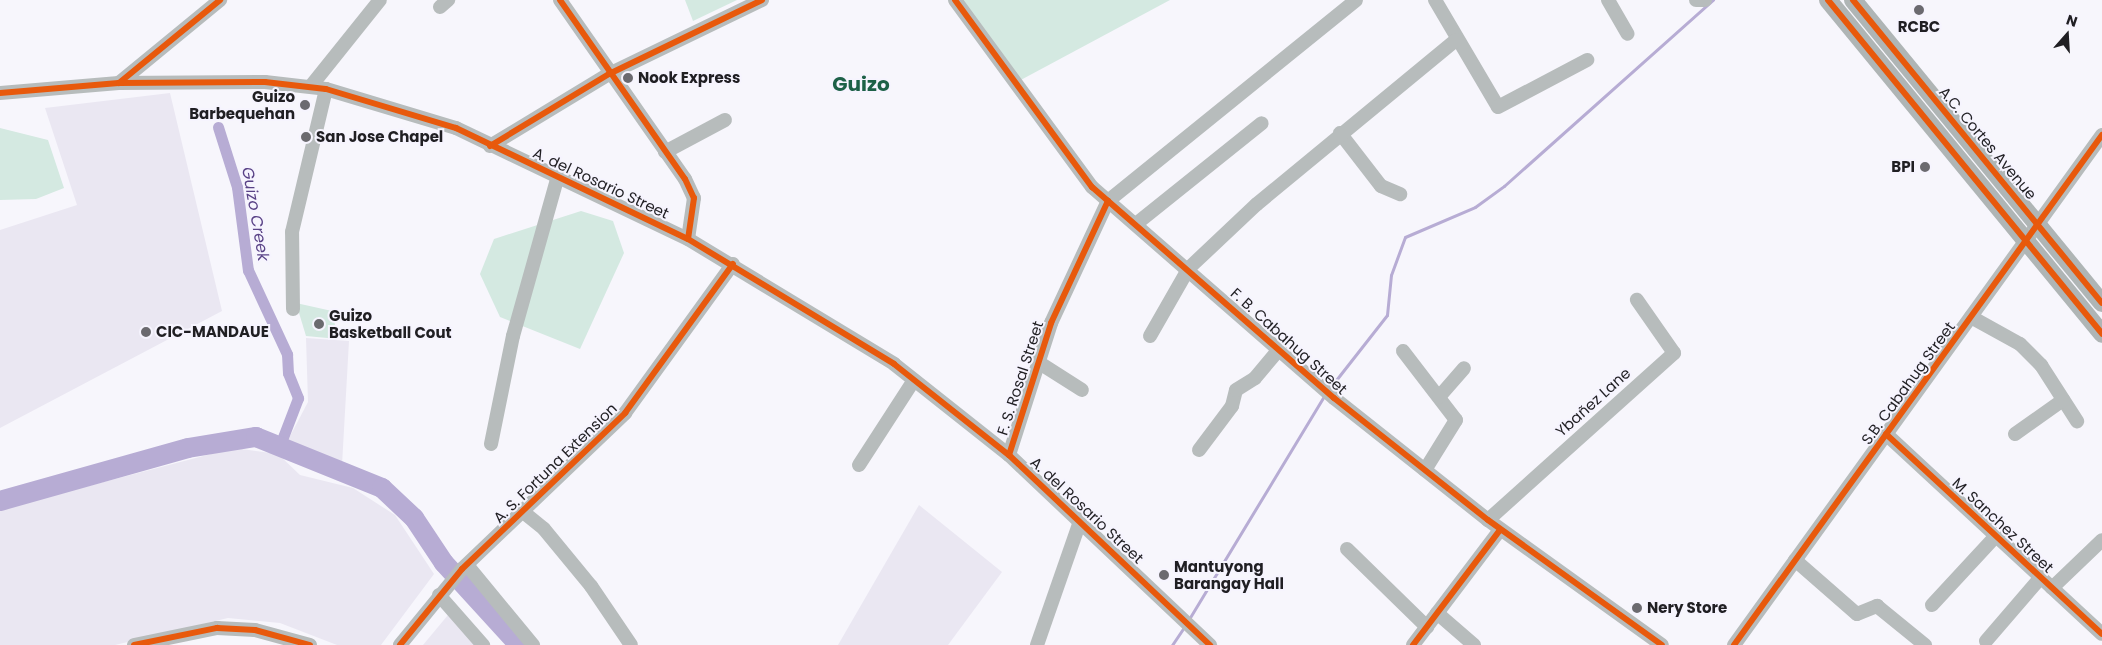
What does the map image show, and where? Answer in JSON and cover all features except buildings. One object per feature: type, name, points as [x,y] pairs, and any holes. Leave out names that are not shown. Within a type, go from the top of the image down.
[{"type":"main road","name":"A.C. Cortes Avenue","points":[[1828,0],[2102,334]]},
{"type":"main road","name":"A.C. Cortes Avenue","points":[[1853,0],[2102,303]]},
{"type":"main road","points":[[1914,103],[1929,91]]},
{"type":"street","points":[[119,83],[220,0]]},
{"type":"street","points":[[311,86],[380,0]]},
{"type":"street","points":[[560,0],[609,74],[665,152],[694,198],[688,239]]},
{"type":"street","points":[[490,146],[609,74],[762,0]]},
{"type":"street","name":"F. B. Cabahug Street","points":[[955,0],[1039,121],[1108,201],[1190,268],[1319,386],[1500,530],[1662,645]]},
{"type":"street","points":[[1108,201],[1356,0]]},
{"type":"street","points":[[1435,0],[1456,40],[1498,107],[1587,60]]},
{"type":"street","points":[[1608,0],[1628,34]]},
{"type":"street","points":[[1696,0],[1705,0]]},
{"type":"street","points":[[1150,336],[1190,268],[1340,133],[1456,40]]},
{"type":"street","name":"A. del Rosario Street","points":[[0,93],[119,83],[224,80],[311,86],[409,110],[558,176],[688,239],[733,264],[914,380],[1009,454],[1081,519],[1175,613],[1210,645]]},
{"type":"street","points":[[293,309],[292,232],[326,89]]},
{"type":"street","points":[[665,152],[725,120]]},
{"type":"street","points":[[1136,224],[1262,123]]},
{"type":"street","points":[[1340,133],[1381,186],[1400,194]]},
{"type":"street","name":"S.B. Cabahug Street","points":[[1739,643],[1795,560],[2025,238],[2102,135]]},
{"type":"street","points":[[491,444],[513,336],[558,176]]},
{"type":"street","name":"F. S. Rosal Street","points":[[1009,454],[1051,322],[1108,201]]},
{"type":"street","name":"A. S. Fortuna Extension","points":[[400,645],[443,590],[464,567],[625,413],[733,264]]},
{"type":"street","name":"Ybañez Lane","points":[[1488,520],[1674,353],[1637,300]]},
{"type":"street","points":[[1970,317],[2020,344],[2041,365],[2077,421]]},
{"type":"street","points":[[1199,450],[1232,406],[1236,390],[1255,378],[1279,349]]},
{"type":"street","points":[[1403,351],[1456,420],[1425,470]]},
{"type":"street","points":[[1038,362],[1082,390]]},
{"type":"street","points":[[1439,397],[1464,368]]},
{"type":"street","points":[[858,465],[914,380]]},
{"type":"street","points":[[2015,434],[2063,400]]},
{"type":"street","name":"M. Sanchez Street","points":[[1886,434],[2102,634]]},
{"type":"street","points":[[522,511],[544,530],[591,586],[631,645]]},
{"type":"street","points":[[1037,645],[1081,519]]},
{"type":"street","points":[[1413,645],[1500,530]]},
{"type":"street","points":[[1932,605],[1996,536]]},
{"type":"street","points":[[2052,588],[2102,540]]},
{"type":"street","points":[[1347,549],[1427,627]]},
{"type":"street","points":[[1795,560],[1857,614],[1877,606],[1925,645]]},
{"type":"street","points":[[464,567],[533,645]]},
{"type":"street","points":[[1986,641],[2041,577]]},
{"type":"street","points":[[443,590],[483,645]]},
{"type":"street","points":[[1437,613],[1474,645]]},
{"type":"street","points":[[134,645],[217,628],[255,630],[310,645]]},
{"type":"shaded area","points":[[170,93],[222,311],[0,428],[0,230],[77,205],[45,108]]},
{"type":"shaded area","points":[[306,338],[349,341],[342,465],[319,467],[288,440],[308,402]]},
{"type":"shaded area","points":[[234,448],[278,454],[300,475],[353,488],[395,515],[434,574],[381,645],[337,645],[280,623],[228,618],[115,645],[0,645],[0,509]]},
{"type":"shaded area","points":[[919,505],[1002,572],[948,645],[838,645]]},
{"type":"shaded area","points":[[448,615],[475,645],[423,645]]},
{"type":"green space","points":[[685,0],[737,0],[693,21]]},
{"type":"green space","points":[[962,0],[1170,0],[1017,82]]},
{"type":"green space","points":[[0,128],[48,140],[64,188],[36,199],[0,200]]},
{"type":"green space","points":[[581,211],[613,221],[624,253],[580,349],[500,317],[480,274],[494,239]]},
{"type":"green space","name":"Guizo Basketball Cout","points":[[296,303],[332,311],[338,339],[306,336]]},
{"type":"waterway","points":[[1329,389],[1387,315],[1391,275],[1405,237],[1475,207],[1504,186],[1713,0]]},
{"type":"waterway","name":"Guizo Creek","points":[[218,127],[237,187],[248,270],[287,354],[288,373],[298,398],[280,445]]},
{"type":"waterway","points":[[1189,619],[1325,394]]},
{"type":"waterway","points":[[0,501],[188,448],[256,437],[382,488],[414,518],[444,563],[519,645]]},
{"type":"waterway","points":[[1172,645],[1184,627]]},
{"type":"cycle path","points":[[119,83],[220,0]]},
{"type":"cycle path","points":[[560,0],[685,179],[694,198],[688,239]]},
{"type":"cycle path","points":[[490,146],[609,74],[762,0]]},
{"type":"cycle path","points":[[955,0],[1092,187],[1334,398],[1488,520],[1662,645]]},
{"type":"cycle path","points":[[1828,0],[2102,334]]},
{"type":"cycle path","points":[[1853,0],[2102,303]]},
{"type":"cycle path","points":[[0,93],[119,83],[265,82],[326,89],[456,128],[688,239],[894,364],[1009,455],[1210,645]]},
{"type":"cycle path","points":[[1734,645],[2102,135]]},
{"type":"cycle path","points":[[1009,455],[1051,323],[1108,201]]},
{"type":"cycle path","points":[[400,645],[462,569],[625,413],[733,264]]},
{"type":"cycle path","points":[[1886,434],[2102,634]]},
{"type":"cycle path","points":[[1413,645],[1500,530]]},
{"type":"cycle path","points":[[134,645],[217,628],[255,630],[310,645]]},
{"type":"place","name":"RCBC","points":[[1919,10]]},
{"type":"place","name":"Nook Express","points":[[628,78]]},
{"type":"place","name":"Guizo Barbequehan","points":[[305,105]]},
{"type":"place","name":"San Jose Chapel","points":[[306,137]]},
{"type":"place","name":"BPI","points":[[1925,167]]},
{"type":"place","name":"Guizo Basketball Cout","points":[[319,324]]},
{"type":"place","name":"CIC-MANDAUE","points":[[146,332]]},
{"type":"place","name":"Mantuyong Barangay Hall","points":[[1164,575]]},
{"type":"place","name":"Nery Store","points":[[1637,608]]},
{"type":"district","name":"Guizo","points":[[861,84]]}]
